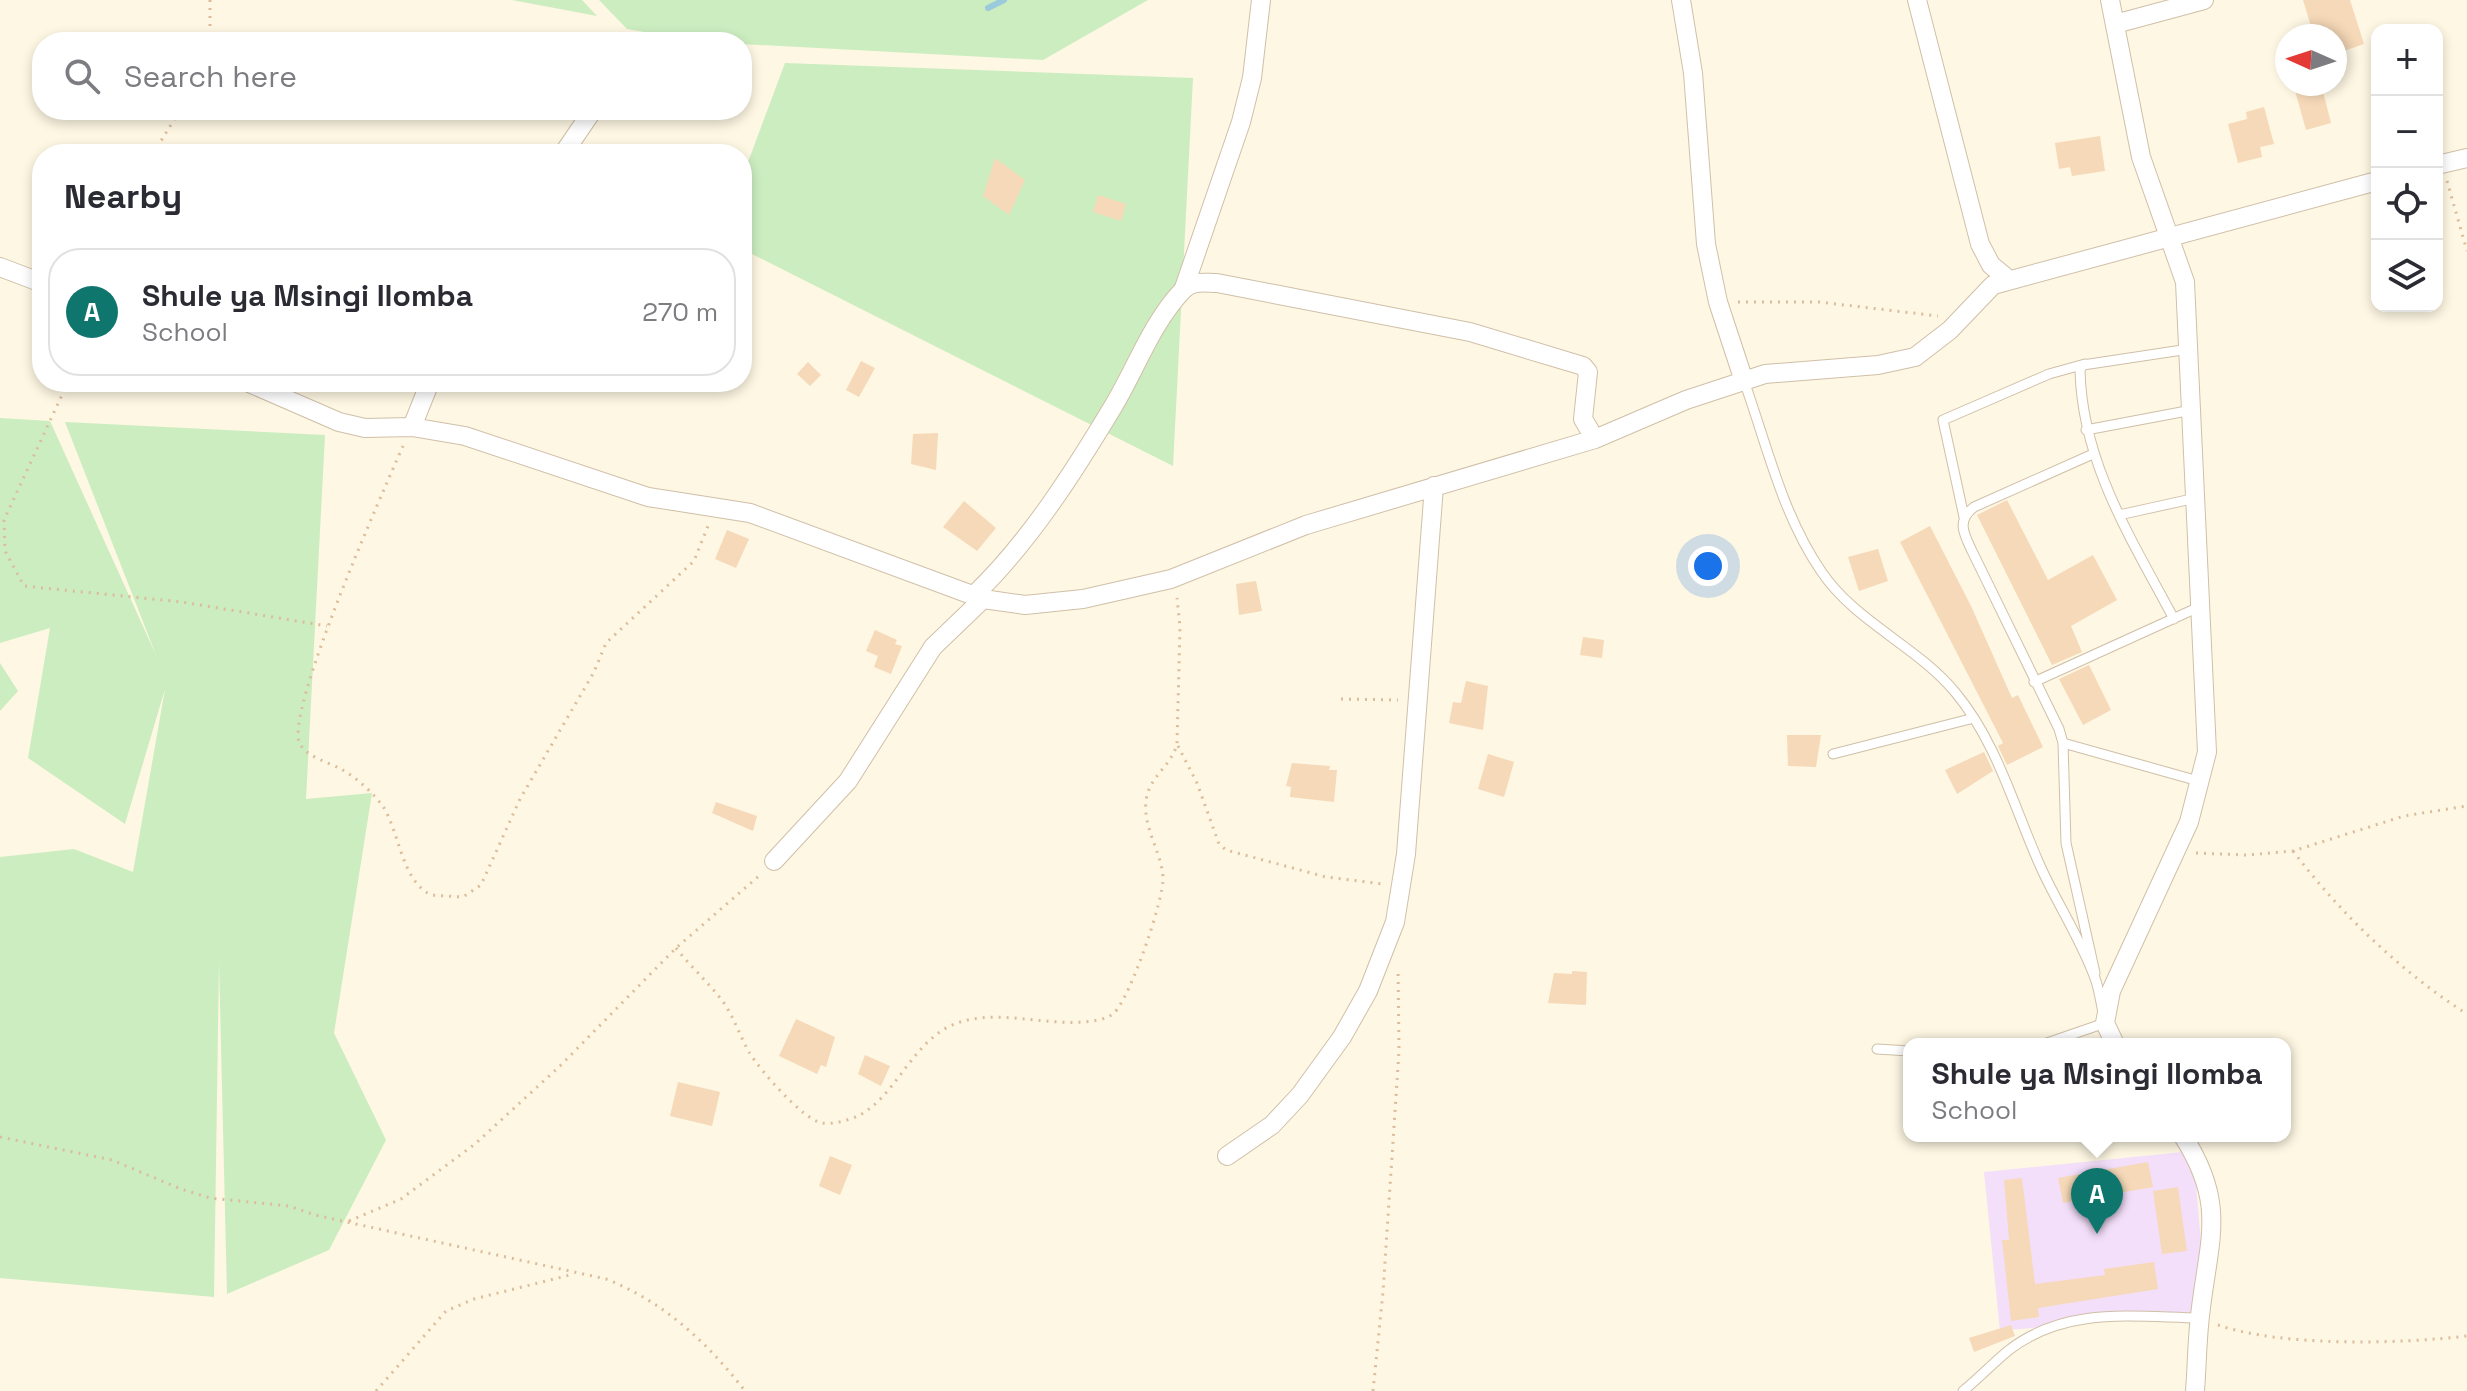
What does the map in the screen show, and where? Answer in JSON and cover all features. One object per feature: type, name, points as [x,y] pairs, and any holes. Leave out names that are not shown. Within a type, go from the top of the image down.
[{"type":"street","points":[[774,861],[848,781],[933,647],[978,598],[1054,495],[1113,406],[1164,315],[1184,288],[1241,122],[1252,78],[1261,0]]},
{"type":"street","points":[[1681,0],[1693,73],[1706,244],[1718,302],[1744,381]]},
{"type":"street","points":[[1917,0],[1980,244],[1991,265],[2008,279]]},
{"type":"street","points":[[2110,0],[2141,157],[2179,257],[2185,282],[2194,410],[2199,607],[2207,752],[2202,782],[2176,851],[2120,966],[2105,1023],[2112,1038]]},
{"type":"street","points":[[2115,24],[2204,0]]},
{"type":"street","points":[[570,144],[586,120]]},
{"type":"street","points":[[2443,164],[2467,158]]},
{"type":"street","points":[[271,392],[353,426],[412,427],[465,436],[648,497],[750,513],[978,598],[1025,605],[1130,590],[1171,579],[1306,525],[1595,439],[1686,400],[1765,374],[1878,365],[1915,357],[1961,318],[1984,292],[2008,279],[2371,183]]},
{"type":"street","points":[[0,267],[32,279]]},
{"type":"street","points":[[1184,288],[1194,283],[1231,285],[1470,332],[1583,366],[1588,372],[1583,419],[1595,439]]},
{"type":"street","points":[[412,427],[426,392]]},
{"type":"street","points":[[1227,1156],[1272,1125],[1300,1095],[1342,1037],[1378,968],[1395,922],[1402,886],[1434,486]]},
{"type":"street","points":[[2187,1142],[2197,1158],[2213,1208],[2199,1318],[2195,1391]]},
{"type":"lane","points":[[2061,1038],[2105,1023],[2066,843],[2063,743],[2055,719],[2034,682],[1964,534],[1964,517],[1943,420],[1992,402],[2049,374],[2086,364],[2189,349]]},
{"type":"lane","points":[[2086,364],[2080,371],[2086,430],[2093,454],[2119,515],[2174,619]]},
{"type":"lane","points":[[1744,381],[1785,506],[1818,567],[1849,603],[1927,663],[1974,718],[2096,980]]},
{"type":"lane","points":[[2086,430],[2194,410]]},
{"type":"lane","points":[[1964,517],[1974,507],[2093,454]]},
{"type":"lane","points":[[2119,515],[2196,498]]},
{"type":"lane","points":[[2034,682],[2199,607]]},
{"type":"lane","points":[[1833,754],[1974,718]]},
{"type":"lane","points":[[2063,743],[2202,782]]},
{"type":"lane","points":[[1877,1049],[1903,1051]]},
{"type":"lane","points":[[1963,1391],[2009,1350],[2032,1335],[2069,1319],[2093,1316],[2199,1318]]},
{"type":"path","points":[[210,0],[210,32]]},
{"type":"path","points":[[159,144],[174,120]]},
{"type":"path","points":[[2441,168],[2467,251]]},
{"type":"path","points":[[1718,302],[1819,302],[1961,318]]},
{"type":"path","points":[[63,392],[4,520],[5,551],[24,586],[182,602],[327,626]]},
{"type":"path","points":[[412,427],[327,626],[302,701],[296,731],[299,743],[372,793],[390,820],[409,870],[426,892],[442,897],[463,897],[477,890],[520,799],[586,685],[606,643],[694,561],[715,508]]},
{"type":"path","points":[[676,948],[725,1005],[751,1055],[766,1075],[805,1114],[821,1123],[858,1116],[875,1102],[926,1044],[965,1019],[996,1017],[1077,1023],[1109,1016],[1126,995],[1161,902],[1163,875],[1147,823],[1146,799],[1153,779],[1174,755],[1177,744],[1180,627],[1171,579]]},
{"type":"path","points":[[1341,699],[1418,700]]},
{"type":"path","points":[[1177,744],[1197,783],[1219,844],[1226,850],[1326,877],[1402,886]]},
{"type":"path","points":[[2176,851],[2221,855],[2293,851],[2404,816],[2467,806]]},
{"type":"path","points":[[2293,851],[2318,883],[2384,949],[2467,1014]]},
{"type":"path","points":[[348,1221],[401,1199],[475,1144],[560,1066],[676,948],[774,861]]},
{"type":"path","points":[[1373,1391],[1383,1292],[1399,1051],[1398,964]]},
{"type":"path","points":[[0,1137],[112,1160],[210,1198],[289,1206],[578,1273],[632,1289],[678,1319],[745,1391]]},
{"type":"path","points":[[376,1391],[446,1311],[474,1299],[578,1273]]},
{"type":"path","points":[[2199,1318],[2235,1331],[2293,1337],[2402,1340],[2467,1336]]},
{"type":"shaded area","points":[[2193,1151],[2207,1311],[2000,1331],[1984,1172]]},
{"type":"green space","points":[[512,0],[582,0],[597,16]]},
{"type":"green space","points":[[599,0],[1148,0],[1043,60],[752,45],[752,32],[645,32],[627,29]]},
{"type":"green space","points":[[785,63],[1193,78],[1173,466],[752,254],[752,151]]},
{"type":"green space","points":[[0,418],[50,421],[156,655],[65,422],[325,435],[306,799],[372,793],[334,1033],[386,1140],[329,1250],[227,1294],[219,963],[214,1297],[0,1278],[0,857],[74,849],[133,872],[165,689],[125,824],[28,758],[50,628],[0,643]]},
{"type":"green space","points":[[0,663],[18,691],[0,711]]},
{"type":"building","points":[[2303,0],[2350,0],[2364,44],[2347,50],[2347,24],[2310,24]]},
{"type":"building","points":[[2297,96],[2324,96],[2331,123],[2306,130]]},
{"type":"building","points":[[2264,107],[2274,144],[2260,147],[2262,157],[2238,163],[2228,124],[2247,119],[2246,112]]},
{"type":"building","points":[[2100,136],[2105,171],[2072,176],[2070,167],[2059,169],[2055,143]]},
{"type":"building","points":[[995,158],[1025,180],[1009,215],[983,196]]},
{"type":"building","points":[[1098,195],[1126,204],[1121,221],[1093,212]]},
{"type":"building","points":[[861,361],[875,368],[859,397],[846,390]]},
{"type":"building","points":[[808,362],[821,375],[810,386],[797,374]]},
{"type":"building","points":[[938,433],[936,470],[911,464],[913,434]]},
{"type":"building","points":[[2007,500],[2048,580],[2093,555],[2117,600],[2071,626],[2082,652],[2052,665],[1977,515]]},
{"type":"building","points":[[964,501],[996,528],[977,551],[943,527]]},
{"type":"building","points":[[1930,526],[1971,606],[2012,698],[2018,695],[2043,747],[2007,765],[1998,746],[2003,743],[1900,542]]},
{"type":"building","points":[[727,530],[749,539],[736,568],[715,559]]},
{"type":"building","points":[[1878,549],[1888,581],[1859,591],[1848,557]]},
{"type":"building","points":[[1256,581],[1262,611],[1239,615],[1236,584]]},
{"type":"building","points":[[875,630],[897,640],[895,644],[902,646],[891,674],[874,667],[878,656],[866,651]]},
{"type":"building","points":[[1583,637],[1604,640],[1602,658],[1580,655]]},
{"type":"building","points":[[2089,665],[2111,710],[2083,725],[2059,679]]},
{"type":"building","points":[[1466,681],[1488,686],[1483,730],[1449,723],[1453,702],[1461,703]]},
{"type":"building","points":[[1787,735],[1821,735],[1816,767],[1788,766]]},
{"type":"building","points":[[1984,752],[1993,771],[1957,794],[1945,770]]},
{"type":"building","points":[[1488,754],[1514,762],[1504,797],[1478,789]]},
{"type":"building","points":[[1292,763],[1330,766],[1329,770],[1337,770],[1334,802],[1290,797],[1291,787],[1286,786]]},
{"type":"building","points":[[716,802],[757,816],[753,831],[712,813]]},
{"type":"building","points":[[1572,971],[1587,972],[1586,1005],[1548,1003],[1554,973],[1572,974]]},
{"type":"building","points":[[796,1019],[835,1037],[826,1067],[821,1065],[817,1074],[779,1056]]},
{"type":"building","points":[[865,1055],[890,1066],[881,1086],[858,1074]]},
{"type":"building","points":[[678,1082],[720,1092],[712,1126],[670,1116]]},
{"type":"building","points":[[830,1156],[852,1165],[840,1195],[819,1186]]},
{"type":"building","points":[[2148,1162],[2153,1187],[2063,1203],[2058,1178]]},
{"type":"building","points":[[2022,1178],[2035,1284],[2105,1275],[2104,1269],[2154,1262],[2158,1289],[2038,1308],[2039,1317],[2011,1321],[2002,1240],[2009,1240],[2004,1180]]},
{"type":"building","points":[[2178,1187],[2187,1251],[2162,1254],[2153,1191]]},
{"type":"building","points":[[2011,1325],[2015,1336],[1974,1352],[1969,1338]]},
{"type":"waterway","points":[[988,8],[1004,0]]},
{"type":"place","name":"Shule ya Msingi Ilomba","points":[[2097,1234]]}]
